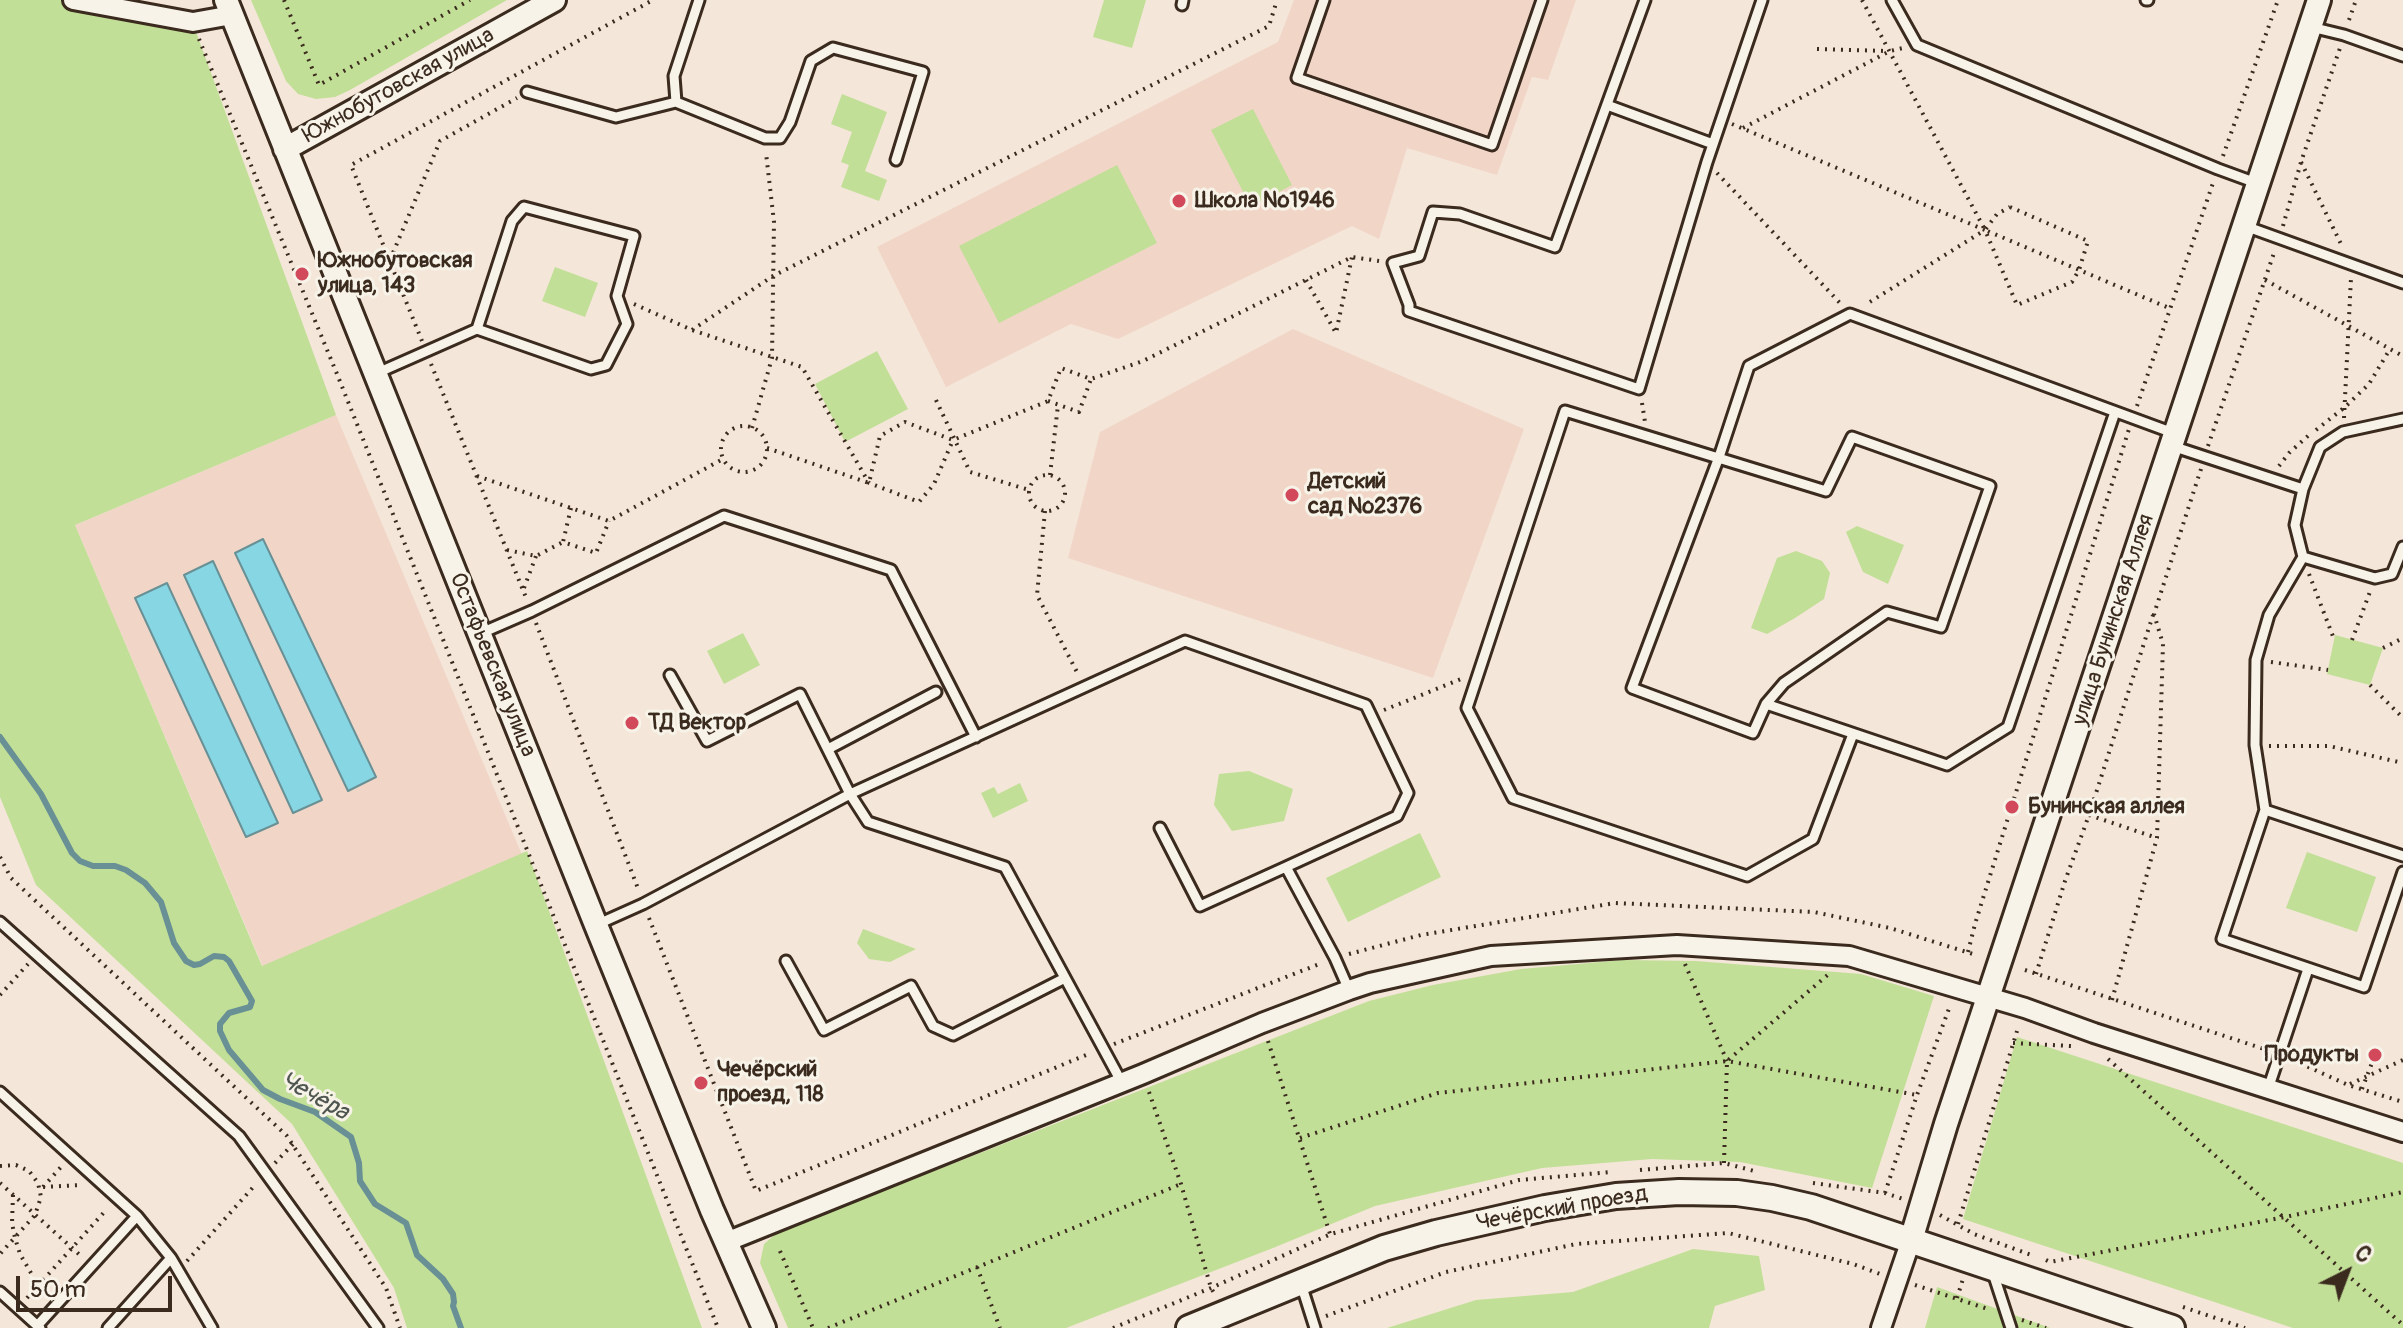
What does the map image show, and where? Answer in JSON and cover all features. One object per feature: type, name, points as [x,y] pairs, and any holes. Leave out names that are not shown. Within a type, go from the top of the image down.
[{"type":"main road","name":"Чечёрский проезд","points":[[1189,1328],[1384,1248],[1436,1233],[1545,1208],[1616,1196],[1703,1192],[1772,1198],[1811,1207],[2172,1328]]},
{"type":"street","points":[[73,0],[193,22],[229,8]]},
{"type":"street","name":"Южнобутовская улица","points":[[285,149],[554,0]]},
{"type":"street","name":"улица Бунинская Аллея","points":[[1911,1240],[1946,1124],[2319,0]]},
{"type":"street","name":"Остафьевская улица","points":[[229,8],[596,925],[764,1328]]},
{"type":"street","points":[[726,1242],[1349,990],[1491,956],[1677,945],[1849,956],[2025,1008],[2403,1132]]},
{"type":"street","points":[[1881,1328],[1911,1240]]},
{"type":"lane","points":[[676,102],[674,76],[699,0]]},
{"type":"lane","points":[[1324,0],[1297,78],[1492,145],[1542,0]]},
{"type":"lane","points":[[1645,0],[1555,247],[1460,214],[1433,212],[1419,256],[1393,263],[1409,311],[1639,389],[1707,162],[1762,0]]},
{"type":"lane","points":[[1892,0],[1917,45],[2259,184]]},
{"type":"lane","points":[[2310,27],[2344,35],[2403,56]]},
{"type":"lane","points":[[527,92],[616,117],[676,102],[765,138],[780,138],[790,122],[811,61],[833,48],[923,72],[896,160]]},
{"type":"lane","points":[[1607,105],[1713,144]]},
{"type":"lane","points":[[375,374],[477,329],[591,369],[606,365],[627,324],[617,296],[634,236],[524,207],[512,221],[477,329]]},
{"type":"lane","points":[[2245,226],[2403,283]]},
{"type":"lane","points":[[1853,734],[1813,839],[1747,876],[1513,798],[1467,708],[1565,411],[1719,457],[1826,491],[1852,437],[1990,486],[1941,627],[1887,612],[1784,683],[1766,704],[1753,733],[1632,688],[1719,457],[1749,366],[1850,314],[2115,412],[2205,457],[2303,489]]},
{"type":"lane","points":[[1766,704],[1947,765],[2008,727],[2115,412]]},
{"type":"lane","points":[[2403,419],[2343,432],[2320,447],[2303,489],[2295,525],[2303,557],[2269,615],[2256,660],[2255,745],[2265,810],[2222,939],[2364,987],[2403,872]]},
{"type":"lane","points":[[479,634],[724,516],[891,570],[976,737]]},
{"type":"lane","points":[[2303,557],[2375,578],[2392,574],[2403,547]]},
{"type":"lane","points":[[596,925],[643,904],[850,794],[1185,641],[1366,705],[1408,793],[1397,816],[1200,906],[1160,828]]},
{"type":"lane","points":[[670,675],[707,741],[800,694],[850,794],[868,822],[1005,867],[1122,1083]]},
{"type":"lane","points":[[828,749],[936,692]]},
{"type":"lane","points":[[2265,810],[2403,856]]},
{"type":"lane","points":[[1286,867],[1349,990]]},
{"type":"lane","points":[[0,922],[239,1136],[378,1328]]},
{"type":"lane","points":[[786,961],[824,1030],[911,986],[933,1026],[953,1035],[1065,978]]},
{"type":"lane","points":[[2268,1089],[2308,969]]},
{"type":"lane","points":[[0,1092],[137,1216],[171,1258],[212,1328]]},
{"type":"lane","points":[[0,1292],[38,1327],[137,1216]]},
{"type":"lane","points":[[108,1328],[171,1258]]},
{"type":"lane","points":[[1990,1267],[2011,1328]]},
{"type":"lane","points":[[1300,1281],[1315,1328]]},
{"type":"path","points":[[284,0],[319,85],[470,0]]},
{"type":"path","points":[[653,0],[351,165],[532,611],[756,1191]]},
{"type":"path","points":[[692,330],[773,276],[1269,26],[1277,0]]},
{"type":"path","points":[[1707,162],[1850,314],[1985,230],[1997,214],[2010,207],[2088,241],[2072,282],[2017,305],[1985,230],[1862,0]]},
{"type":"path","points":[[1976,955],[1968,953],[1975,924],[2132,419],[2278,0]]},
{"type":"path","points":[[2036,974],[2356,0]]},
{"type":"path","points":[[193,22],[718,1328]]},
{"type":"path","points":[[1817,49],[1890,51],[1917,45]]},
{"type":"path","points":[[1742,129],[1890,51]]},
{"type":"path","points":[[390,260],[440,141],[527,92]]},
{"type":"path","points":[[1722,119],[2169,308]]},
{"type":"path","points":[[752,428],[772,358],[774,222],[765,138]]},
{"type":"path","points":[[2301,162],[2351,265],[2343,432]]},
{"type":"path","points":[[1048,401],[1061,368],[1091,379],[1143,361],[1352,257],[1393,263]]},
{"type":"path","points":[[1306,280],[1336,333],[1352,257]]},
{"type":"path","points":[[2265,280],[2403,356]]},
{"type":"path","points":[[617,296],[692,330],[802,367],[869,483]]},
{"type":"path","points":[[2277,470],[2289,453],[2369,384],[2390,349]]},
{"type":"path","points":[[869,483],[880,436],[905,422],[953,440],[1048,401],[1079,412],[1091,379]]},
{"type":"path","points":[[1639,389],[1648,436]]},
{"type":"path","points":[[936,400],[970,472],[1029,490]]},
{"type":"path","points":[[1050,475],[1058,405]]},
{"type":"path","points":[[743,426],[752,428],[765,440],[767,448],[765,457],[753,470],[745,472],[728,466],[721,450],[727,433],[743,426]]},
{"type":"path","points":[[767,448],[919,502],[934,484],[953,440]]},
{"type":"path","points":[[507,550],[536,556],[563,542],[596,553],[609,521],[723,459]]},
{"type":"path","points":[[1029,490],[1037,479],[1050,475]]},
{"type":"path","points":[[1029,490],[1033,504],[1045,511],[1058,508],[1065,496],[1062,483],[1050,475]]},
{"type":"path","points":[[477,476],[609,521]]},
{"type":"path","points":[[563,542],[571,508]]},
{"type":"path","points":[[1045,511],[1037,595],[1084,687]]},
{"type":"path","points":[[523,590],[536,556]]},
{"type":"path","points":[[2303,557],[2334,639]]},
{"type":"path","points":[[2352,640],[2375,578]]},
{"type":"path","points":[[2112,1000],[2157,838],[2163,644],[2154,614]]},
{"type":"path","points":[[2383,648],[2403,638]]},
{"type":"path","points":[[2256,660],[2328,670]]},
{"type":"path","points":[[1371,715],[1479,672]]},
{"type":"path","points":[[2370,685],[2403,718]]},
{"type":"path","points":[[2255,745],[2329,746],[2403,763]]},
{"type":"path","points":[[2089,815],[2157,838]]},
{"type":"path","points":[[0,857],[11,878],[293,1144],[386,1288],[400,1328]]},
{"type":"path","points":[[1677,945],[1727,1061],[1724,1163],[1763,1173]]},
{"type":"path","points":[[0,995],[36,955]]},
{"type":"path","points":[[1727,1061],[1849,956]]},
{"type":"path","points":[[2025,970],[2279,1054],[2348,1085],[2403,1102]]},
{"type":"path","points":[[1802,1181],[1885,1193],[1952,1000]]},
{"type":"path","points":[[1113,1328],[1331,1234],[1262,1023]]},
{"type":"path","points":[[2017,1031],[1958,1224],[1974,1234],[2050,1262],[2403,1192]]},
{"type":"path","points":[[2362,1089],[2375,1055]]},
{"type":"path","points":[[2106,1058],[2403,1325]]},
{"type":"path","points":[[2348,1085],[2403,1060]]},
{"type":"path","points":[[1300,1138],[1438,1093],[1727,1061],[1917,1095]]},
{"type":"path","points":[[1143,1074],[1181,1184],[1211,1288],[1228,1311]]},
{"type":"path","points":[[178,1271],[293,1144]]},
{"type":"path","points":[[42,1189],[71,1156]]},
{"type":"path","points":[[0,1166],[23,1167],[35,1177],[42,1189],[41,1203],[35,1215],[0,1254]]},
{"type":"path","points":[[0,1183],[92,1266]]},
{"type":"path","points":[[42,1189],[101,1184]]},
{"type":"path","points":[[828,1328],[1181,1184]]},
{"type":"path","points":[[13,1195],[15,1238],[20,1254],[38,1285]]},
{"type":"path","points":[[18,1308],[117,1198]]},
{"type":"path","points":[[1320,1318],[1446,1272],[1561,1247],[1728,1233],[1853,1264],[2046,1328]]},
{"type":"path","points":[[780,1251],[813,1328]]},
{"type":"path","points":[[977,1267],[1000,1328]]},
{"type":"shaded area","name":"Школа №1946","points":[[1294,0],[1576,0],[1548,80],[1532,77],[1497,175],[1407,148],[1379,239],[1352,226],[1118,339],[1071,324],[946,387],[877,247],[1278,42]]},
{"type":"shaded area","name":"Детский сад №2376","points":[[1293,329],[1524,429],[1433,678],[1068,558],[1100,432]]},
{"type":"shaded area","points":[[336,415],[523,857],[263,967],[75,525]]},
{"type":"green space","points":[[0,0],[69,0],[195,29],[336,415],[75,525],[262,966],[527,851],[702,1328],[407,1328],[394,1288],[292,1124],[36,885],[0,797]]},
{"type":"green space","points":[[251,0],[507,0],[350,90],[335,97],[316,99],[298,94],[286,81]]},
{"type":"green space","points":[[1104,0],[1146,0],[1132,48],[1093,37]]},
{"type":"green space","points":[[842,94],[887,112],[865,171],[887,180],[879,201],[841,187],[849,165],[841,162],[852,132],[831,124]]},
{"type":"green space","points":[[1253,109],[1292,185],[1251,207],[1211,130]]},
{"type":"green space","points":[[1117,165],[1157,243],[999,323],[959,246]]},
{"type":"green space","points":[[555,267],[598,283],[585,317],[542,301]]},
{"type":"green space","points":[[877,351],[908,409],[845,442],[815,384]]},
{"type":"green space","points":[[1857,526],[1904,545],[1888,584],[1863,572],[1846,532]]},
{"type":"green space","points":[[1796,551],[1822,561],[1830,573],[1824,599],[1767,634],[1751,628],[1777,558]]},
{"type":"green space","points":[[743,633],[760,665],[724,684],[707,651]]},
{"type":"green space","points":[[2335,635],[2383,648],[2370,685],[2327,674]]},
{"type":"green space","points":[[1249,771],[1293,789],[1284,821],[1232,831],[1214,805],[1219,774]]},
{"type":"green space","points":[[1020,783],[1028,801],[993,818],[981,793],[994,787],[998,794]]},
{"type":"green space","points":[[1420,833],[1441,877],[1348,922],[1326,878]]},
{"type":"green space","points":[[2307,852],[2376,877],[2357,932],[2286,908]]},
{"type":"green space","points":[[863,929],[916,949],[890,962],[869,959],[857,943]]},
{"type":"green space","points":[[1623,960],[1696,961],[1861,974],[1934,996],[1872,1188],[1740,1162],[1652,1159],[1542,1168],[1375,1206],[1066,1328],[788,1328],[760,1263],[764,1244],[778,1232],[1369,1001],[1433,985],[1521,969]]},
{"type":"green space","points":[[2017,1037],[2403,1163],[2403,1328],[2293,1328],[1963,1219]]},
{"type":"green space","points":[[1693,1249],[1759,1256],[1765,1290],[1715,1306],[1709,1328],[1387,1328],[1476,1300],[1573,1292]]},
{"type":"green space","points":[[1937,1287],[2050,1328],[1925,1328]]},
{"type":"water","points":[[263,539],[376,777],[348,791],[235,553]]},
{"type":"water","points":[[213,561],[322,800],[293,813],[184,575]]},
{"type":"water","points":[[167,583],[278,823],[246,837],[135,598]]},
{"type":"waterway","name":"Чечёра","points":[[0,737],[41,794],[72,853],[80,861],[93,866],[115,866],[145,883],[161,902],[174,943],[186,961],[200,964],[214,956],[229,961],[252,1001],[250,1007],[229,1013],[220,1024],[229,1050],[263,1090],[315,1112],[351,1137],[359,1163],[360,1181],[375,1204],[406,1223],[417,1255],[443,1279],[453,1294],[453,1306],[461,1328]]},
{"type":"place","name":"Школа №1946","points":[[1179,201]]},
{"type":"place","name":"Южнобутовская улица, 143","points":[[302,274]]},
{"type":"place","name":"Детский сад №2376","points":[[1292,495]]},
{"type":"place","name":"ТД Вектор","points":[[632,723]]},
{"type":"place","name":"Бунинская аллея","points":[[2012,807]]},
{"type":"place","name":"Продукты","points":[[2375,1055]]},
{"type":"place","name":"Чечёрский проезд, 118","points":[[701,1083]]}]
